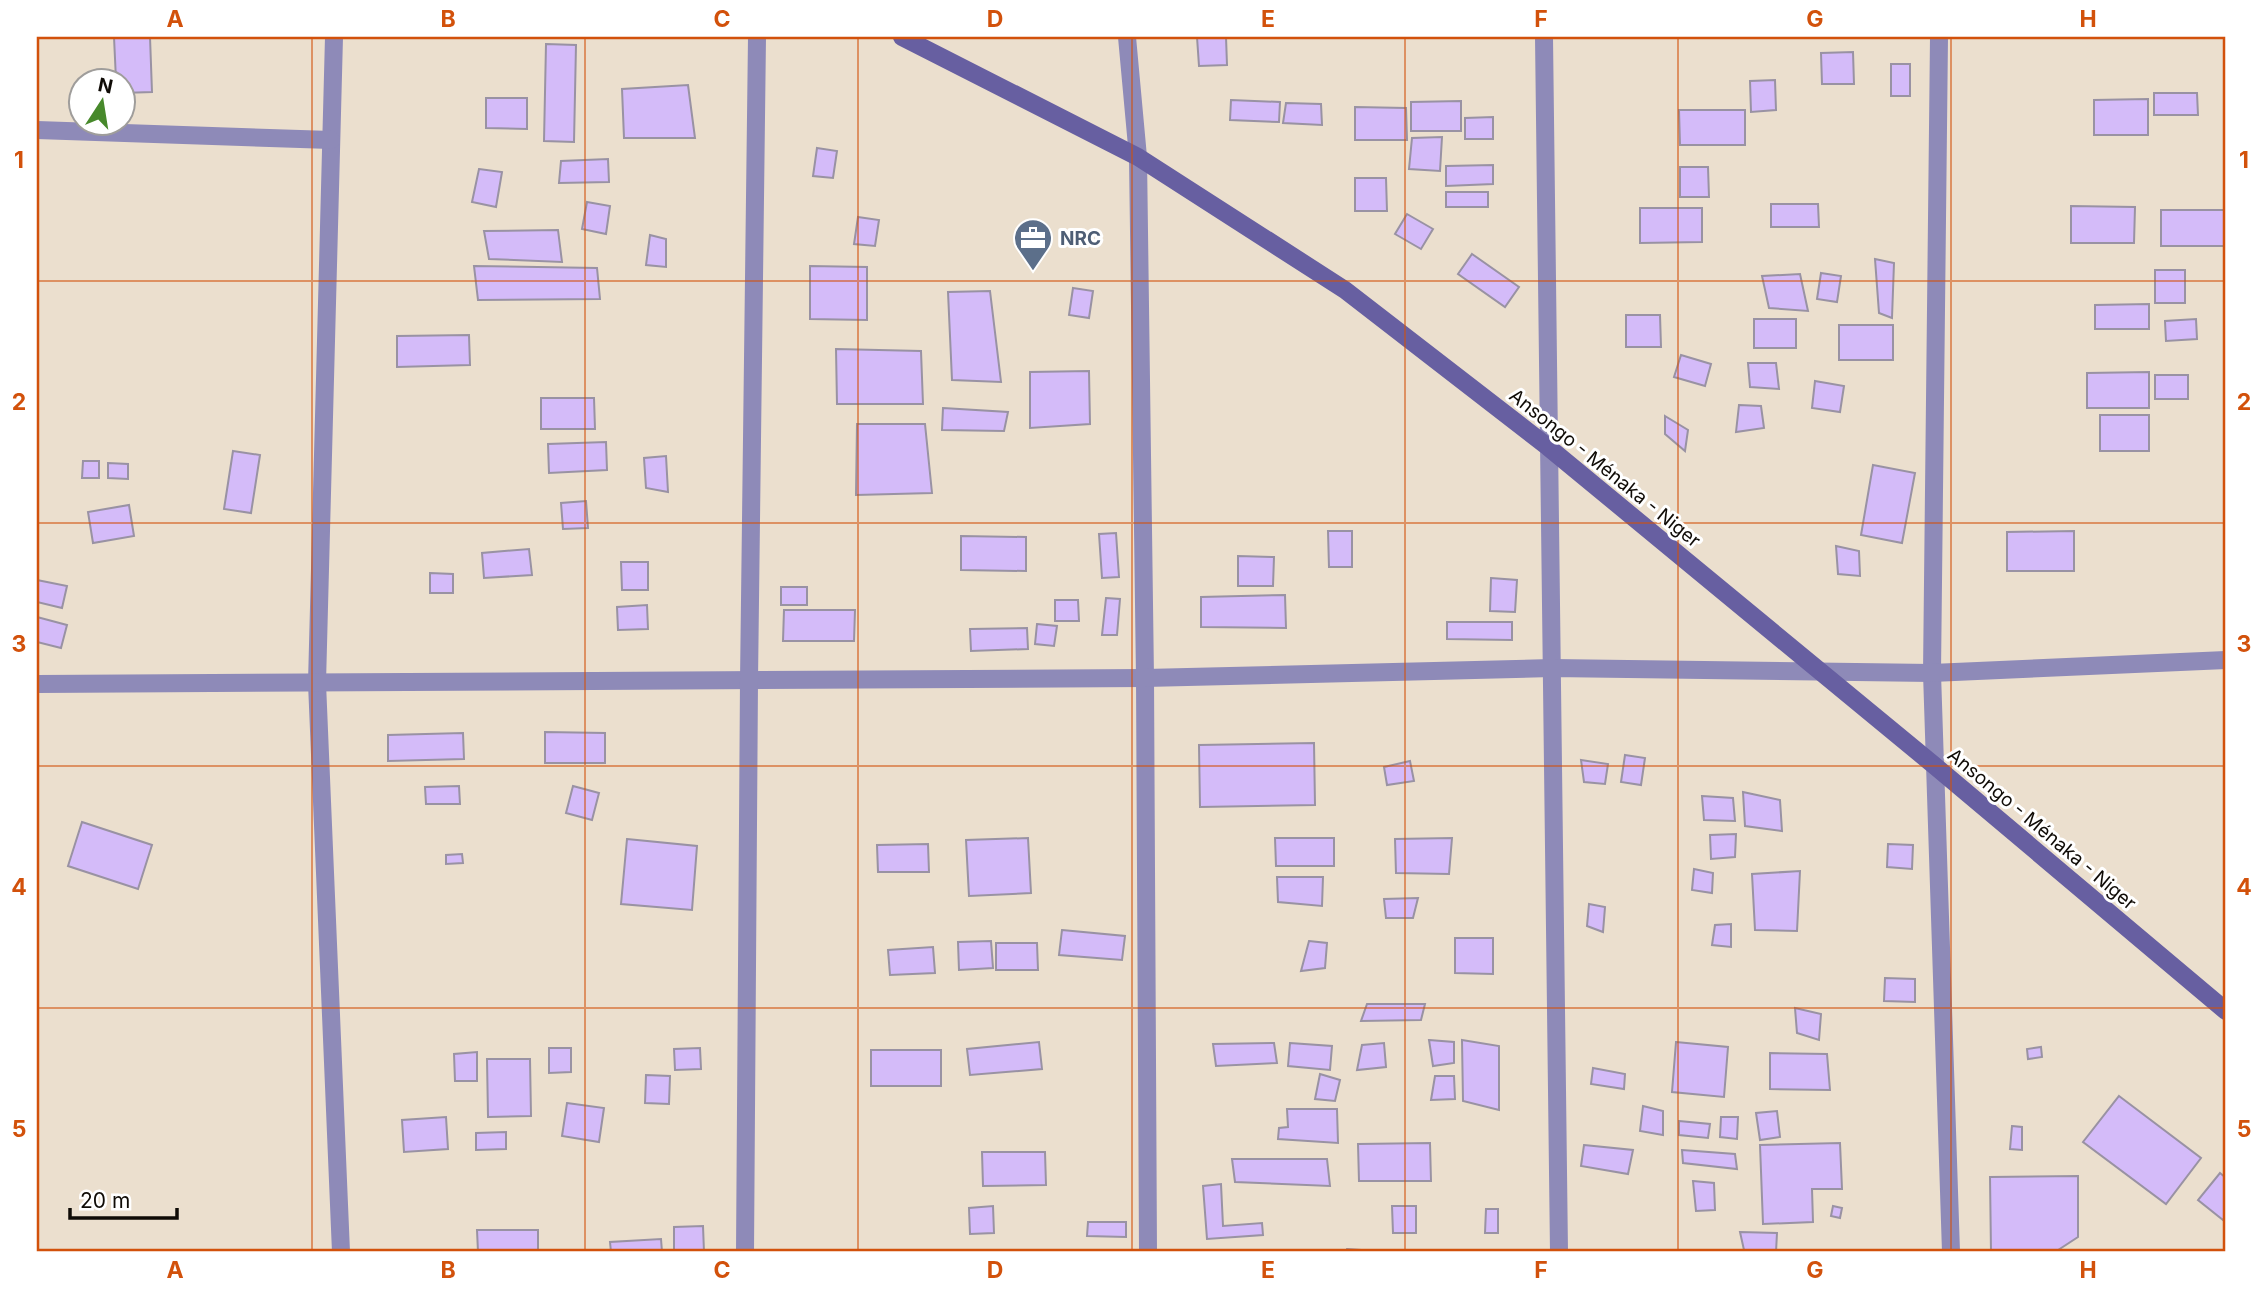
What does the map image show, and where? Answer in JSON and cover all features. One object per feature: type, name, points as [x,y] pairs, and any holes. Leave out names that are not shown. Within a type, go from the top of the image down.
[{"type":"main road","name":"Ansongo - Ménaka - Niger","points":[[902,37],[1138,158],[1345,290],[1548,447],[1821,671],[2226,1011]]},
{"type":"street","points":[[334,37],[317,683],[341,1252]]},
{"type":"street","points":[[745,1252],[757,37]]},
{"type":"street","points":[[1127,37],[1138,158],[1145,678],[1147,1252]]},
{"type":"street","points":[[1544,37],[1559,1252]]},
{"type":"street","points":[[1939,37],[1932,673],[1951,1252]]},
{"type":"street","points":[[37,130],[331,141]]},
{"type":"street","points":[[37,684],[1145,678],[1552,668],[1932,673],[2226,660]]},
{"type":"street","points":[[37,678],[57,684]]},
{"type":"building","points":[[114,37],[150,37],[152,92],[136,93],[136,66],[115,66]]},
{"type":"building","points":[[1197,37],[1226,37],[1227,65],[1199,66]]},
{"type":"building","points":[[546,44],[576,45],[574,142],[544,141]]},
{"type":"building","points":[[1853,52],[1854,84],[1822,84],[1821,53]]},
{"type":"building","points":[[1891,64],[1910,64],[1910,96],[1891,96]]},
{"type":"building","points":[[1775,80],[1776,110],[1751,112],[1750,81]]},
{"type":"building","points":[[688,85],[695,138],[624,138],[622,89]]},
{"type":"building","points":[[2154,93],[2197,93],[2198,115],[2154,115]]},
{"type":"building","points":[[486,98],[527,98],[527,129],[486,128]]},
{"type":"building","points":[[2148,99],[2148,135],[2094,135],[2094,100]]},
{"type":"building","points":[[1231,100],[1280,102],[1279,122],[1230,120]]},
{"type":"building","points":[[1461,101],[1461,131],[1411,131],[1411,102]]},
{"type":"building","points":[[1286,103],[1321,104],[1322,125],[1283,123]]},
{"type":"building","points":[[1355,107],[1406,108],[1407,140],[1355,140]]},
{"type":"building","points":[[1679,110],[1745,110],[1745,145],[1680,145]]},
{"type":"building","points":[[1493,117],[1493,139],[1465,139],[1465,118]]},
{"type":"building","points":[[1442,137],[1440,171],[1409,169],[1412,138]]},
{"type":"building","points":[[817,148],[837,151],[833,178],[813,176]]},
{"type":"building","points":[[608,159],[609,182],[559,183],[561,161]]},
{"type":"building","points":[[1493,165],[1493,184],[1446,186],[1446,166]]},
{"type":"building","points":[[1680,167],[1708,167],[1709,197],[1680,197]]},
{"type":"building","points":[[479,169],[502,172],[496,207],[472,202]]},
{"type":"building","points":[[1355,178],[1386,178],[1387,211],[1355,211]]},
{"type":"building","points":[[1446,192],[1488,192],[1488,207],[1446,207]]},
{"type":"building","points":[[587,202],[610,206],[606,234],[582,229]]},
{"type":"building","points":[[1771,204],[1818,204],[1819,227],[1771,227]]},
{"type":"building","points":[[2071,206],[2135,207],[2134,243],[2071,243]]},
{"type":"building","points":[[1640,208],[1702,208],[1702,242],[1640,243]]},
{"type":"building","points":[[2161,210],[2226,210],[2226,246],[2161,246]]},
{"type":"building","points":[[1407,214],[1433,229],[1421,249],[1395,234]]},
{"type":"building","points":[[858,217],[879,220],[875,246],[854,244]]},
{"type":"building","points":[[558,230],[562,262],[489,259],[484,231]]},
{"type":"building","points":[[650,235],[666,239],[666,267],[646,265]]},
{"type":"building","points":[[1472,254],[1519,287],[1505,307],[1458,274]]},
{"type":"building","points":[[1875,259],[1894,263],[1892,318],[1879,313]]},
{"type":"building","points":[[474,266],[597,268],[600,299],[478,300]]},
{"type":"building","points":[[810,266],[867,267],[867,320],[810,319]]},
{"type":"building","points":[[2155,270],[2185,270],[2185,303],[2155,303]]},
{"type":"building","points":[[1821,273],[1841,276],[1837,302],[1817,299]]},
{"type":"building","points":[[1800,274],[1808,311],[1769,308],[1762,276]]},
{"type":"building","points":[[1073,288],[1093,291],[1089,318],[1069,315]]},
{"type":"building","points":[[990,291],[1001,382],[952,380],[948,292]]},
{"type":"building","points":[[2149,304],[2149,329],[2095,329],[2095,305]]},
{"type":"building","points":[[1626,315],[1660,315],[1661,347],[1626,347]]},
{"type":"building","points":[[1754,319],[1796,319],[1796,348],[1754,348]]},
{"type":"building","points":[[2196,319],[2197,339],[2166,341],[2165,321]]},
{"type":"building","points":[[1839,325],[1893,325],[1893,360],[1839,360]]},
{"type":"building","points":[[469,335],[470,365],[397,367],[397,336]]},
{"type":"building","points":[[836,349],[921,351],[923,404],[837,404]]},
{"type":"building","points":[[1681,355],[1711,364],[1705,386],[1674,377]]},
{"type":"building","points":[[1748,363],[1776,363],[1779,389],[1750,387]]},
{"type":"building","points":[[1089,371],[1090,424],[1030,428],[1030,372]]},
{"type":"building","points":[[2149,372],[2149,408],[2087,408],[2087,373]]},
{"type":"building","points":[[2155,375],[2188,375],[2188,399],[2155,399]]},
{"type":"building","points":[[1815,381],[1844,386],[1840,412],[1812,408]]},
{"type":"building","points":[[541,398],[594,398],[595,429],[541,429]]},
{"type":"building","points":[[1739,405],[1761,406],[1764,428],[1736,432]]},
{"type":"building","points":[[943,408],[1008,412],[1004,431],[942,430]]},
{"type":"building","points":[[2100,415],[2149,415],[2149,451],[2100,451]]},
{"type":"building","points":[[1665,416],[1688,430],[1685,451],[1665,434]]},
{"type":"building","points":[[857,424],[925,424],[932,493],[856,495]]},
{"type":"building","points":[[606,442],[607,470],[549,473],[548,444]]},
{"type":"building","points":[[233,451],[260,455],[251,513],[224,509]]},
{"type":"building","points":[[666,456],[668,492],[646,488],[644,458]]},
{"type":"building","points":[[83,461],[99,461],[99,478],[82,478]]},
{"type":"building","points":[[108,463],[128,464],[128,479],[108,478]]},
{"type":"building","points":[[1873,465],[1915,473],[1902,543],[1861,535]]},
{"type":"building","points":[[586,501],[588,528],[563,529],[561,503]]},
{"type":"building","points":[[129,505],[134,536],[93,543],[88,512]]},
{"type":"building","points":[[1328,531],[1352,531],[1352,567],[1329,567]]},
{"type":"building","points":[[2074,531],[2074,571],[2007,571],[2007,532]]},
{"type":"building","points":[[1116,533],[1119,577],[1102,578],[1099,534]]},
{"type":"building","points":[[961,536],[1026,537],[1026,571],[961,570]]},
{"type":"building","points":[[1836,546],[1859,551],[1860,576],[1838,574]]},
{"type":"building","points":[[529,549],[532,575],[484,578],[482,553]]},
{"type":"building","points":[[1238,556],[1274,557],[1273,586],[1238,586]]},
{"type":"building","points":[[621,562],[648,562],[648,590],[622,590]]},
{"type":"building","points":[[430,573],[453,574],[453,593],[430,593]]},
{"type":"building","points":[[1491,578],[1517,580],[1515,612],[1490,611]]},
{"type":"building","points":[[37,580],[67,586],[62,608],[37,602]]},
{"type":"building","points":[[781,587],[807,587],[807,605],[781,605]]},
{"type":"building","points":[[1285,595],[1286,628],[1201,627],[1201,597]]},
{"type":"building","points":[[1106,598],[1120,599],[1117,635],[1102,635]]},
{"type":"building","points":[[1055,600],[1078,600],[1079,621],[1055,621]]},
{"type":"building","points":[[647,605],[648,629],[618,630],[617,607]]},
{"type":"building","points":[[784,610],[855,610],[854,641],[783,641]]},
{"type":"building","points":[[37,617],[67,625],[61,648],[37,642]]},
{"type":"building","points":[[1447,622],[1512,622],[1512,640],[1447,639]]},
{"type":"building","points":[[1037,624],[1057,626],[1054,646],[1035,644]]},
{"type":"building","points":[[1027,628],[1028,649],[971,651],[970,629]]},
{"type":"building","points":[[545,732],[605,733],[605,763],[545,763]]},
{"type":"building","points":[[463,733],[464,759],[388,761],[388,735]]},
{"type":"building","points":[[1314,743],[1315,805],[1200,807],[1199,745]]},
{"type":"building","points":[[1625,755],[1645,758],[1641,785],[1621,782]]},
{"type":"building","points":[[1581,760],[1608,764],[1605,784],[1584,782]]},
{"type":"building","points":[[1410,761],[1414,781],[1387,785],[1384,767]]},
{"type":"building","points":[[459,786],[460,804],[426,804],[425,787]]},
{"type":"building","points":[[573,786],[599,793],[592,820],[566,813]]},
{"type":"building","points":[[1743,792],[1780,800],[1782,831],[1745,826]]},
{"type":"building","points":[[1702,796],[1733,798],[1735,821],[1704,820]]},
{"type":"building","points":[[82,822],[152,845],[138,889],[68,866]]},
{"type":"building","points":[[1736,834],[1735,857],[1711,859],[1710,835]]},
{"type":"building","points":[[1028,838],[1031,893],[969,896],[966,840]]},
{"type":"building","points":[[1275,838],[1334,838],[1334,866],[1276,866]]},
{"type":"building","points":[[1452,838],[1449,874],[1396,873],[1395,839]]},
{"type":"building","points":[[627,839],[697,846],[692,910],[621,904]]},
{"type":"building","points":[[928,844],[929,872],[878,872],[877,845]]},
{"type":"building","points":[[1888,844],[1913,845],[1912,869],[1887,867]]},
{"type":"building","points":[[462,854],[463,863],[446,864],[446,855]]},
{"type":"building","points":[[1694,869],[1713,873],[1712,893],[1692,890]]},
{"type":"building","points":[[1800,871],[1797,931],[1755,930],[1752,874]]},
{"type":"building","points":[[1277,877],[1323,877],[1322,906],[1278,902]]},
{"type":"building","points":[[1418,898],[1413,918],[1386,918],[1384,899]]},
{"type":"building","points":[[1589,904],[1605,907],[1603,932],[1587,926]]},
{"type":"building","points":[[1731,924],[1731,947],[1712,945],[1715,925]]},
{"type":"building","points":[[1062,930],[1125,936],[1122,960],[1059,955]]},
{"type":"building","points":[[1455,938],[1493,938],[1493,974],[1455,973]]},
{"type":"building","points":[[991,941],[993,968],[959,970],[958,942]]},
{"type":"building","points":[[1309,941],[1327,943],[1325,968],[1301,971]]},
{"type":"building","points":[[996,943],[1037,943],[1038,970],[996,970]]},
{"type":"building","points":[[933,947],[935,973],[890,975],[888,950]]},
{"type":"building","points":[[1885,978],[1915,979],[1915,1002],[1884,1001]]},
{"type":"building","points":[[1367,1004],[1425,1004],[1421,1020],[1361,1021]]},
{"type":"building","points":[[1795,1008],[1821,1014],[1819,1040],[1797,1033]]},
{"type":"building","points":[[1429,1040],[1454,1042],[1454,1063],[1433,1066]]},
{"type":"building","points":[[1462,1040],[1499,1046],[1499,1110],[1463,1101]]},
{"type":"building","points":[[1039,1042],[1042,1069],[970,1075],[967,1049]]},
{"type":"building","points":[[1676,1042],[1728,1047],[1724,1097],[1672,1092]]},
{"type":"building","points":[[1274,1043],[1277,1063],[1216,1066],[1213,1044]]},
{"type":"building","points":[[1290,1043],[1332,1046],[1330,1070],[1288,1066]]},
{"type":"building","points":[[1384,1043],[1386,1067],[1357,1070],[1362,1045]]},
{"type":"building","points":[[2041,1047],[2042,1057],[2028,1059],[2027,1049]]},
{"type":"building","points":[[549,1048],[571,1048],[571,1072],[549,1073]]},
{"type":"building","points":[[700,1048],[701,1069],[675,1070],[674,1049]]},
{"type":"building","points":[[871,1050],[941,1050],[941,1086],[871,1086]]},
{"type":"building","points":[[477,1052],[477,1081],[455,1081],[454,1054]]},
{"type":"building","points":[[1770,1053],[1827,1054],[1830,1090],[1770,1089]]},
{"type":"building","points":[[487,1059],[530,1059],[531,1116],[488,1117]]},
{"type":"building","points":[[1593,1068],[1625,1074],[1624,1089],[1591,1084]]},
{"type":"building","points":[[1320,1074],[1340,1080],[1335,1101],[1315,1099]]},
{"type":"building","points":[[646,1075],[670,1076],[669,1104],[645,1103]]},
{"type":"building","points":[[1435,1076],[1454,1076],[1455,1099],[1431,1100]]},
{"type":"building","points":[[2119,1096],[2201,1158],[2166,1204],[2083,1142]]},
{"type":"building","points":[[567,1103],[604,1108],[599,1142],[562,1136]]},
{"type":"building","points":[[1643,1106],[1663,1111],[1663,1135],[1640,1131]]},
{"type":"building","points":[[1287,1109],[1337,1109],[1338,1143],[1278,1139],[1279,1128],[1288,1127]]},
{"type":"building","points":[[1777,1111],[1780,1137],[1760,1140],[1756,1113]]},
{"type":"building","points":[[446,1117],[448,1149],[404,1152],[402,1120]]},
{"type":"building","points":[[1721,1117],[1738,1117],[1737,1139],[1720,1137]]},
{"type":"building","points":[[1679,1121],[1710,1124],[1708,1138],[1679,1135]]},
{"type":"building","points":[[2012,1126],[2022,1127],[2022,1150],[2010,1149]]},
{"type":"building","points":[[506,1132],[506,1149],[476,1150],[476,1133]]},
{"type":"building","points":[[1430,1143],[1431,1181],[1359,1181],[1358,1144]]},
{"type":"building","points":[[1840,1143],[1842,1189],[1812,1189],[1813,1222],[1763,1224],[1760,1145]]},
{"type":"building","points":[[1584,1145],[1633,1150],[1628,1174],[1581,1166]]},
{"type":"building","points":[[1682,1150],[1735,1154],[1737,1169],[1683,1163]]},
{"type":"building","points":[[982,1152],[1045,1152],[1046,1185],[983,1186]]},
{"type":"building","points":[[1232,1159],[1327,1159],[1330,1186],[1235,1182]]},
{"type":"building","points":[[2220,1173],[2226,1178],[2226,1215],[2223,1220],[2198,1200]]},
{"type":"building","points":[[2078,1176],[2078,1237],[2055,1252],[1991,1252],[1990,1177]]},
{"type":"building","points":[[1693,1181],[1714,1183],[1715,1210],[1696,1211]]},
{"type":"building","points":[[1221,1184],[1223,1226],[1262,1223],[1263,1235],[1207,1239],[1203,1186]]},
{"type":"building","points":[[993,1206],[994,1233],[970,1234],[969,1208]]},
{"type":"building","points":[[1392,1206],[1416,1206],[1416,1233],[1393,1233]]},
{"type":"building","points":[[1833,1206],[1842,1208],[1840,1218],[1831,1216]]},
{"type":"building","points":[[1486,1209],[1498,1209],[1498,1233],[1485,1233]]},
{"type":"building","points":[[1088,1222],[1126,1222],[1126,1237],[1087,1236]]},
{"type":"building","points":[[703,1226],[704,1252],[674,1252],[674,1227]]},
{"type":"building","points":[[477,1230],[538,1230],[538,1252],[478,1252]]},
{"type":"building","points":[[1740,1232],[1777,1233],[1776,1252],[1744,1250]]},
{"type":"building","points":[[661,1239],[662,1252],[611,1252],[610,1242]]},
{"type":"building","points":[[1347,1249],[1390,1252],[1346,1252]]},
{"type":"place","name":"NRC","points":[[1033,272]]}]
